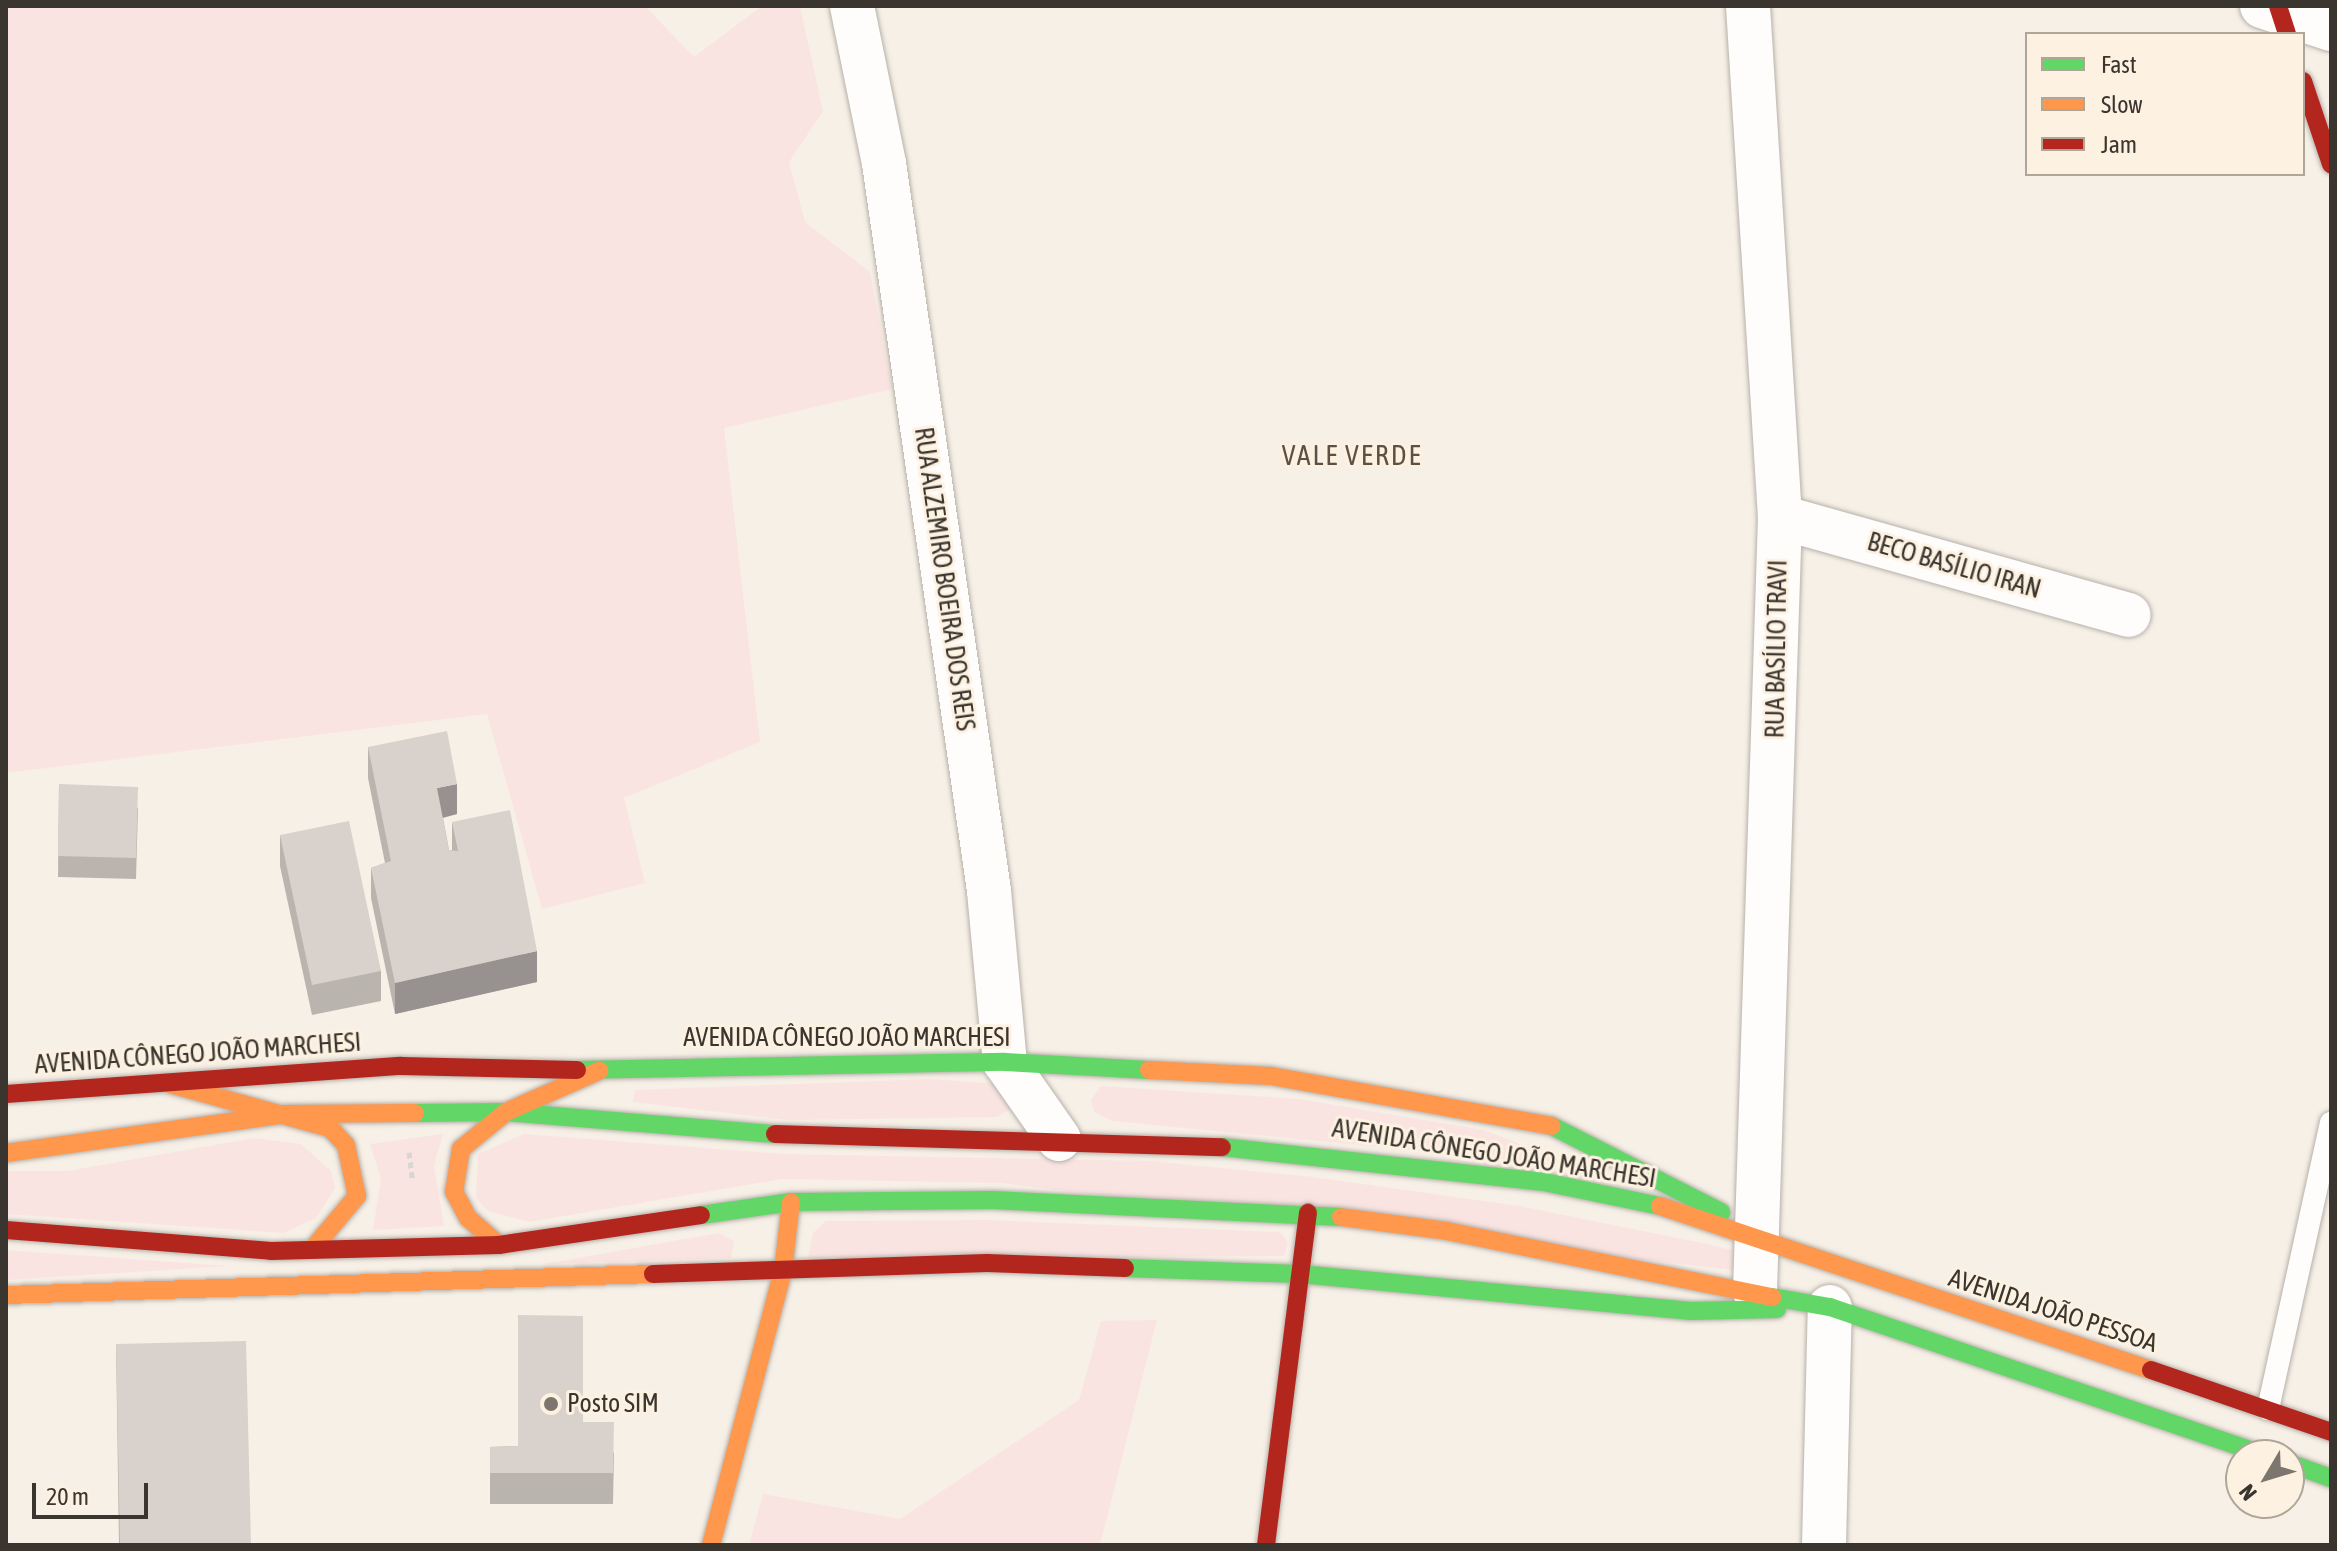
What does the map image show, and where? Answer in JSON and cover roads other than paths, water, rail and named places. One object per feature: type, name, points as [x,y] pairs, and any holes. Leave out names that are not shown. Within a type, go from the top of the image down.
[{"type":"main road","points":[[2278,6],[2286,32]]},
{"type":"main road","points":[[2305,87],[2331,164]]},
{"type":"main road","name":"AVENIDA CÔNEGO JOÃO MARCHESI","points":[[6,1094],[401,1066],[599,1071],[1005,1062],[1271,1076],[1474,1107],[1559,1127],[1762,1234]]},
{"type":"main road","points":[[499,1245],[468,1218],[454,1192],[453,1168],[478,1129],[506,1112],[599,1071]]},
{"type":"main road","points":[[170,1084],[330,1128],[356,1172],[357,1196],[347,1215],[315,1246]]},
{"type":"main road","name":"AVENIDA CÔNEGO JOÃO MARCHESI","points":[[6,1153],[286,1114],[506,1112],[784,1135],[1059,1139],[1303,1151],[1544,1182],[1762,1234]]},
{"type":"main road","points":[[6,1230],[271,1251],[315,1246],[499,1245],[791,1202],[992,1200],[1308,1213],[1447,1231],[1621,1272],[1755,1292],[1830,1307],[2225,1441]]},
{"type":"main road","points":[[711,1545],[783,1271],[791,1202]]},
{"type":"main road","points":[[1266,1545],[1308,1213]]},
{"type":"main road","name":"AVENIDA JOÃO PESSOA","points":[[1762,1234],[1862,1276],[2331,1432]]},
{"type":"main road","points":[[6,1295],[987,1263],[1300,1274],[1691,1311],[1830,1307]]},
{"type":"main road","points":[[2305,1469],[2331,1478]]},
{"type":"street","name":"RUA ALZEMIRO BOEIRA DOS REIS","points":[[852,6],[891,210],[989,891],[1005,1062],[1059,1139]]},
{"type":"street","name":"RUA BASÍLIO TRAVI","points":[[1748,6],[1780,517],[1762,1234],[1755,1292]]},
{"type":"street","points":[[2262,6],[2278,6],[2331,29]]},
{"type":"street","name":"BECO BASÍLIO IRAN","points":[[1780,517],[2129,615]]},
{"type":"street","points":[[1824,1545],[1830,1307]]},
{"type":"lane","points":[[2268,1409],[2331,1123]]},
{"type":"place","name":"Posto SIM","points":[[551,1404]]},
{"type":"district","name":"VALE VERDE","points":[[1352,455]]}]
